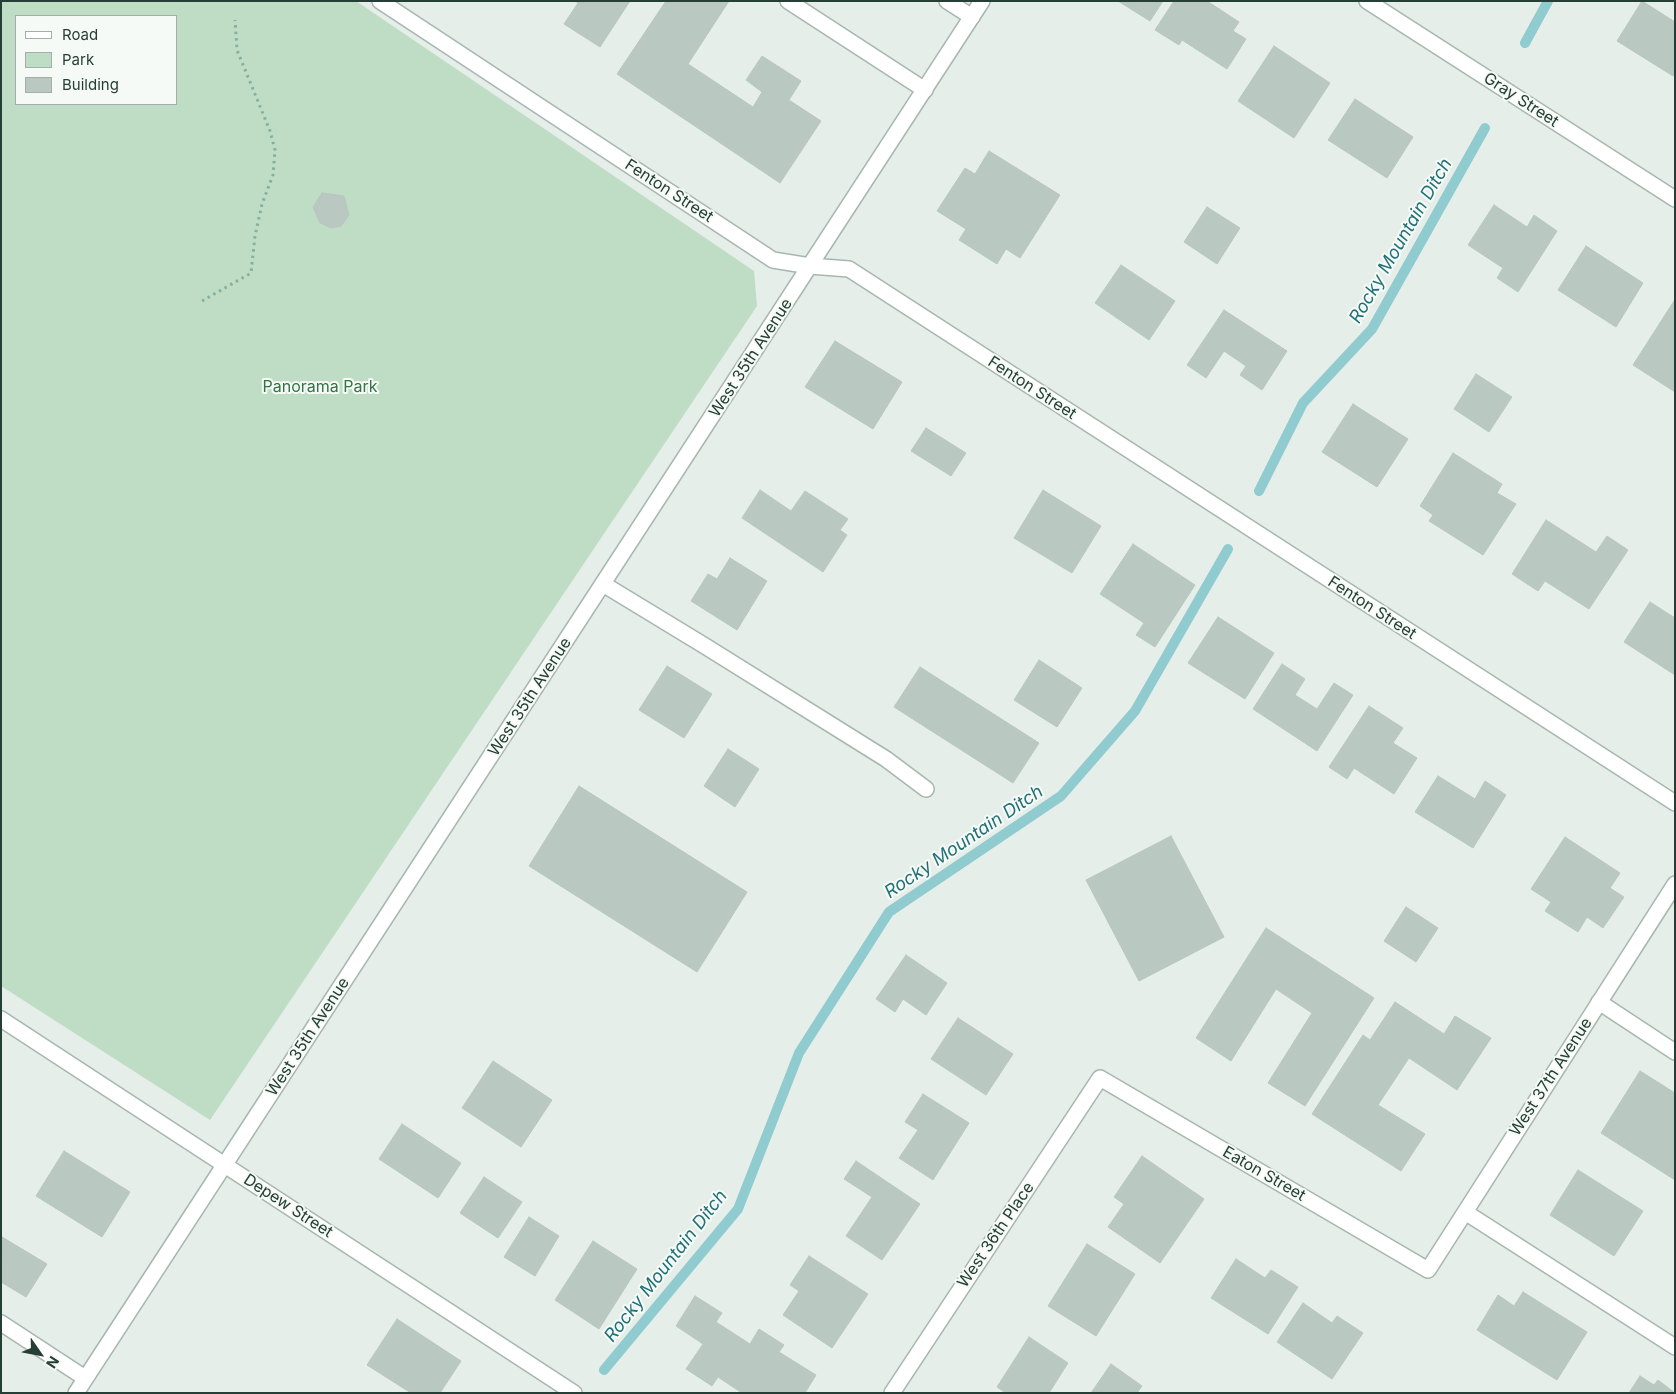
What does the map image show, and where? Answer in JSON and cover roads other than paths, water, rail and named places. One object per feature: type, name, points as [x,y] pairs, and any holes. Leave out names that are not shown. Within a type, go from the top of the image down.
[{"type":"street","name":"Fenton Street","points":[[380,1],[773,260],[810,266],[849,269],[1675,804]]},
{"type":"street","points":[[788,1],[925,90]]},
{"type":"street","points":[[947,1],[972,18]]},
{"type":"street","name":"West 35th Avenue","points":[[76,1393],[982,1]]},
{"type":"street","name":"Gray Street","points":[[1367,1],[1675,199]]},
{"type":"street","points":[[603,584],[886,759],[926,789]]},
{"type":"street","name":"West 37th Avenue","points":[[1428,1270],[1675,884]]},
{"type":"street","points":[[1599,1002],[1675,1052]]},
{"type":"street","name":"Depew Street","points":[[1,1019],[574,1393]]},
{"type":"street","name":"Eaton Street","points":[[1100,1078],[1428,1270]]},
{"type":"street","name":"West 36th Place","points":[[892,1393],[1100,1078]]},
{"type":"street","points":[[1465,1212],[1675,1347]]},
{"type":"street","points":[[1,1323],[86,1378]]},
{"type":"waterway","name":"Rocky Mountain Ditch","points":[[1525,43],[1548,1]]},
{"type":"waterway","name":"Rocky Mountain Ditch","points":[[1259,491],[1303,403],[1372,329],[1485,128]]},
{"type":"waterway","name":"Rocky Mountain Ditch","points":[[604,1370],[738,1209],[799,1053],[889,912],[1061,796],[1135,711],[1228,549]]},
{"type":"park label","name":"Panorama Park","points":[[320,387]]}]
